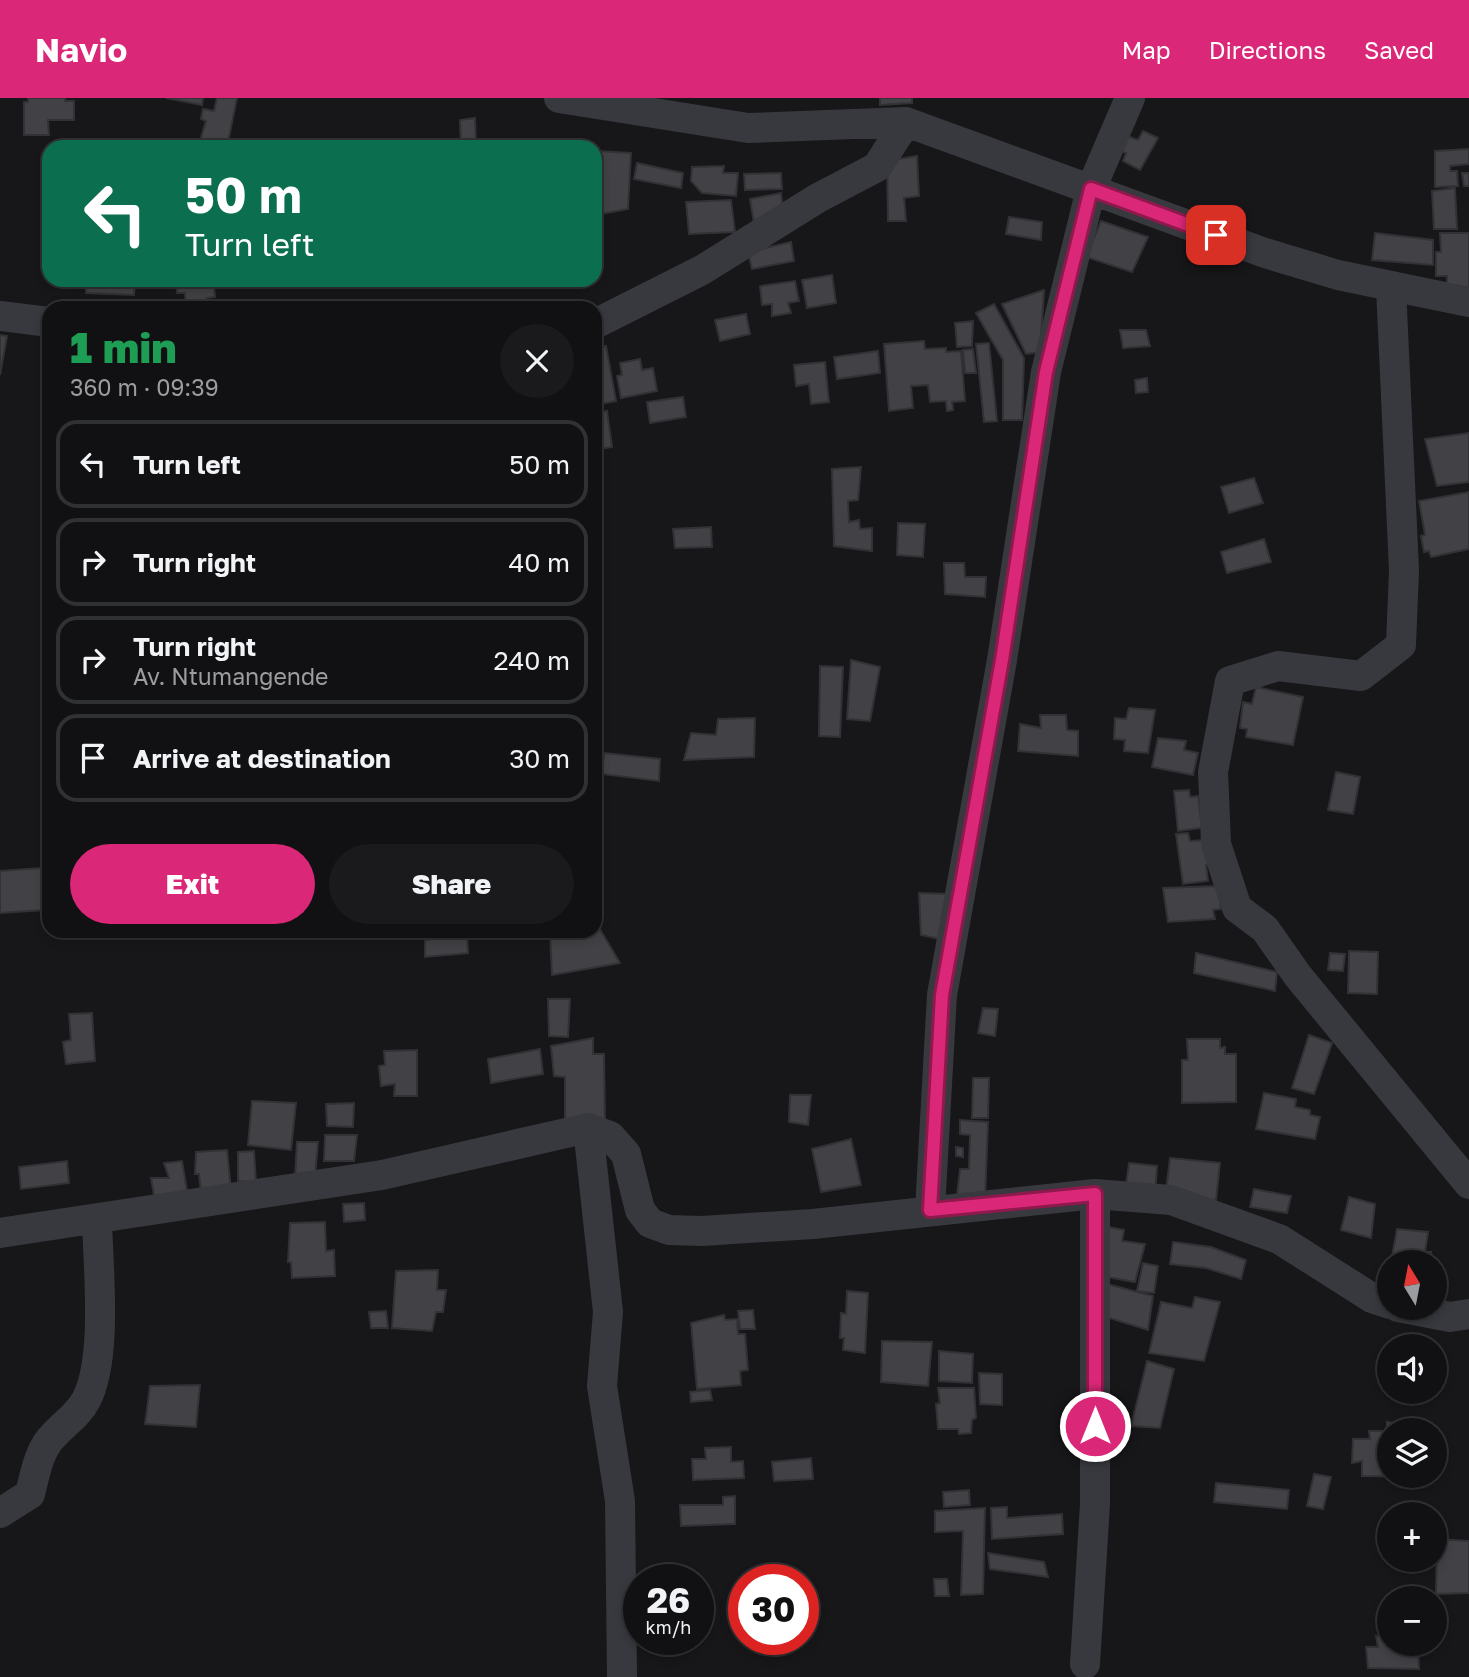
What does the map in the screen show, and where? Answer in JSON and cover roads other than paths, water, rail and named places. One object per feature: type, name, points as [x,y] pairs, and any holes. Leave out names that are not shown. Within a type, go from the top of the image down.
[{"type":"street","points":[[559,98],[748,128],[906,122],[1265,253],[1391,287],[1469,302]]},
{"type":"street","points":[[930,1210],[942,995],[1002,660],[1046,372],[1091,189],[1130,98]]},
{"type":"street","points":[[602,320],[702,270],[818,198],[877,167],[906,122]]},
{"type":"street","points":[[1391,287],[1404,558],[1401,645],[1361,676],[1278,666],[1230,681],[1213,772],[1216,844],[1237,908],[1265,929],[1298,976],[1469,1184]]},
{"type":"street","points":[[0,316],[42,321]]},
{"type":"street","points":[[588,1128],[608,1312],[602,1386],[620,1501],[622,1677]]},
{"type":"street","points":[[0,1233],[382,1175],[588,1128],[610,1136],[625,1154],[640,1210],[650,1223],[669,1230],[702,1231],[813,1224],[1095,1194],[1171,1199],[1232,1219],[1279,1239],[1377,1300]]},
{"type":"street","points":[[1085,1664],[1095,1504],[1095,1194]]},
{"type":"street","points":[[0,1513],[30,1494],[37,1464],[52,1436],[69,1423],[86,1400],[96,1373],[97,1219]]},
{"type":"street","points":[[1447,1316],[1469,1314]]}]
